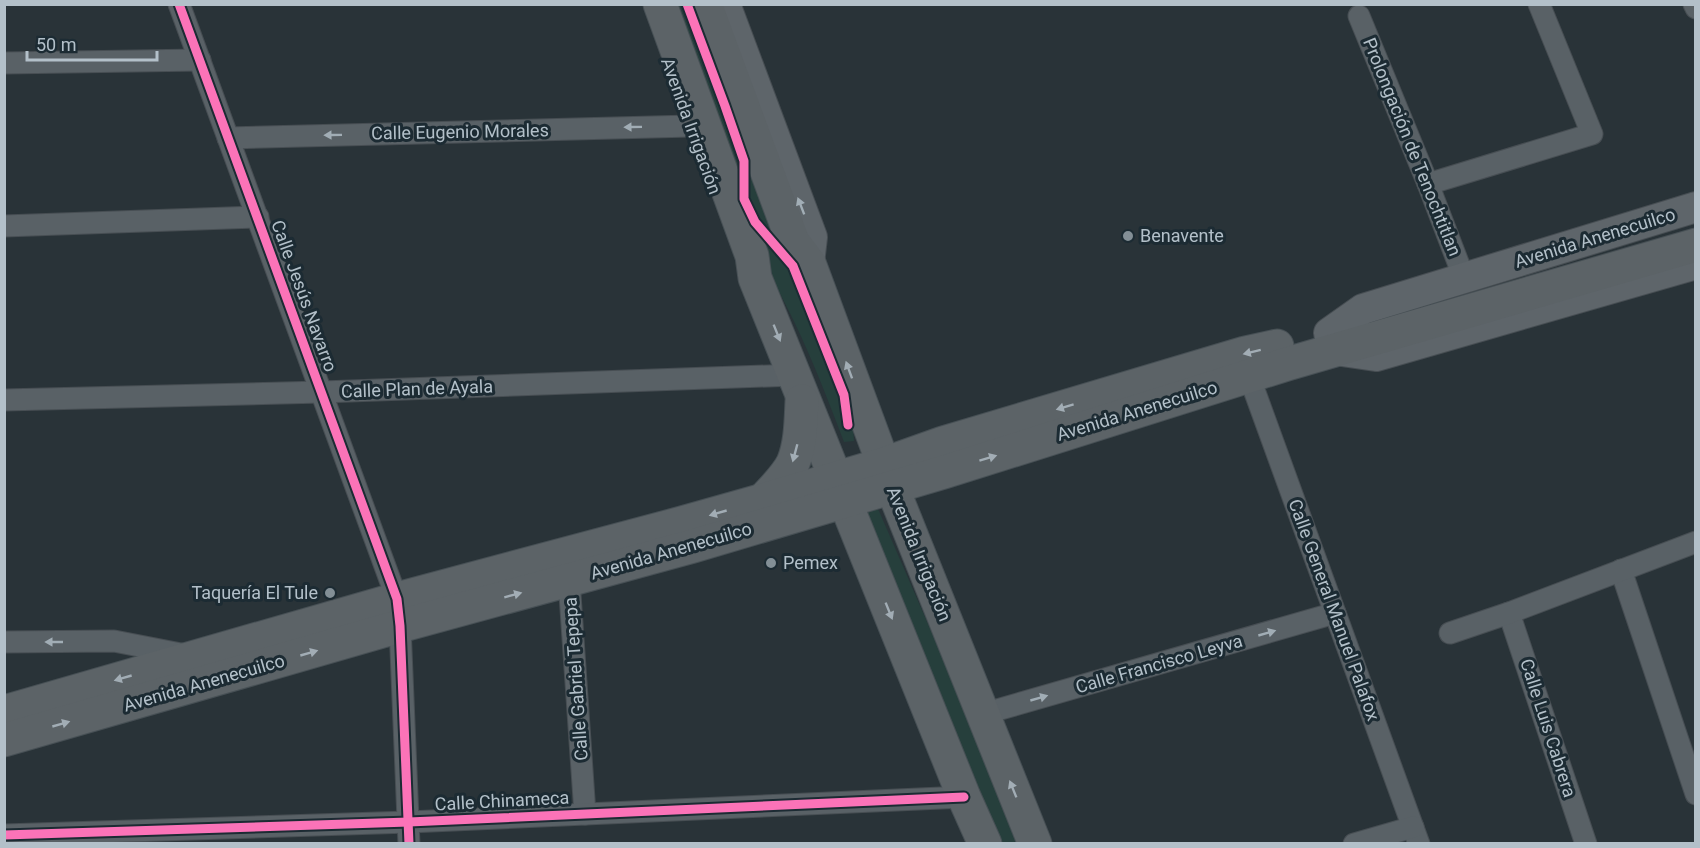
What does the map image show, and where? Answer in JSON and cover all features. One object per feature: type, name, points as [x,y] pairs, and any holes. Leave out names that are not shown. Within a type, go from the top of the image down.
[{"type":"main road","name":"Avenida Irrigación","points":[[660,4],[695,120],[752,255],[755,278],[964,797],[986,843]]},
{"type":"main road","name":"Avenida Irrigación","points":[[705,4],[793,242],[809,263],[888,475],[1035,843]]},
{"type":"main road","name":"Avenida Anenecuilco","points":[[4,740],[682,523],[771,510],[840,490],[944,457],[1245,353],[1332,341],[1695,245]]},
{"type":"main road","name":"Avenida Anenecuilco","points":[[944,457],[1249,376],[1332,341]]},
{"type":"main road","points":[[798,386],[800,435],[793,462],[783,478],[771,510],[825,528],[843,538],[867,557]]},
{"type":"main road","points":[[860,401],[893,431],[944,457],[918,505],[914,541]]},
{"type":"main road","name":"Avenida Anenecuilco","points":[[4,712],[195,657],[399,613],[568,580],[693,546],[771,510]]},
{"type":"street","name":"Calle Jesús Navarro","points":[[179,4],[322,392],[399,613],[409,843]]},
{"type":"street","name":"Avenida Irrigación","points":[[646,4],[695,120]]},
{"type":"street","name":"Avenida Irrigación","points":[[725,4],[812,237],[809,263]]},
{"type":"street","points":[[1428,184],[1592,134],[1539,4]]},
{"type":"street","name":"Prolongación de Tenochtitlan","points":[[1359,16],[1464,278]]},
{"type":"street","points":[[4,63],[200,60]]},
{"type":"street","name":"Calle Eugenio Morales","points":[[228,138],[695,120]]},
{"type":"street","name":"Avenida Anenecuilco","points":[[1695,207],[1363,309],[1332,341],[1376,356],[1695,264]]},
{"type":"street","points":[[4,226],[258,217]]},
{"type":"street","name":"Avenida Anenecuilco","points":[[1399,323],[1695,225]]},
{"type":"street","name":"Calle General Manuel Palafox","points":[[1249,376],[1416,835]]},
{"type":"street","name":"Calle Plan de Ayala","points":[[4,400],[322,392],[798,386]]},
{"type":"street","points":[[1450,633],[1509,614],[1695,542]]},
{"type":"street","points":[[1621,570],[1695,794]]},
{"type":"street","name":"Calle Gabriel Tepepa","points":[[568,580],[585,814]]},
{"type":"street","name":"Calle Francisco Leyva","points":[[983,714],[1335,613]]},
{"type":"street","name":"Calle Luis Cabrera","points":[[1509,614],[1586,843]]},
{"type":"street","points":[[4,642],[114,641],[195,657]]},
{"type":"street","name":"Calle Chinameca","points":[[7,838],[964,797]]},
{"type":"street","points":[[1354,843],[1416,835]]},
{"type":"green space","points":[[661,5],[700,5],[853,424],[854,441],[844,442],[801,335],[769,274]]},
{"type":"green space","points":[[874,505],[879,511],[1023,843],[1000,843],[860,508]]},
{"type":"cycle path","points":[[179,4],[397,599],[409,844]]},
{"type":"cycle path","points":[[687,4],[744,161],[744,199],[755,222],[793,266],[844,395],[848,425]]},
{"type":"cycle path","points":[[4,835],[409,822],[964,797]]},
{"type":"place","name":"Benavente","points":[[1128,236]]},
{"type":"place","name":"Pemex","points":[[771,563]]},
{"type":"place","name":"Taquería El Tule","points":[[330,593]]}]
